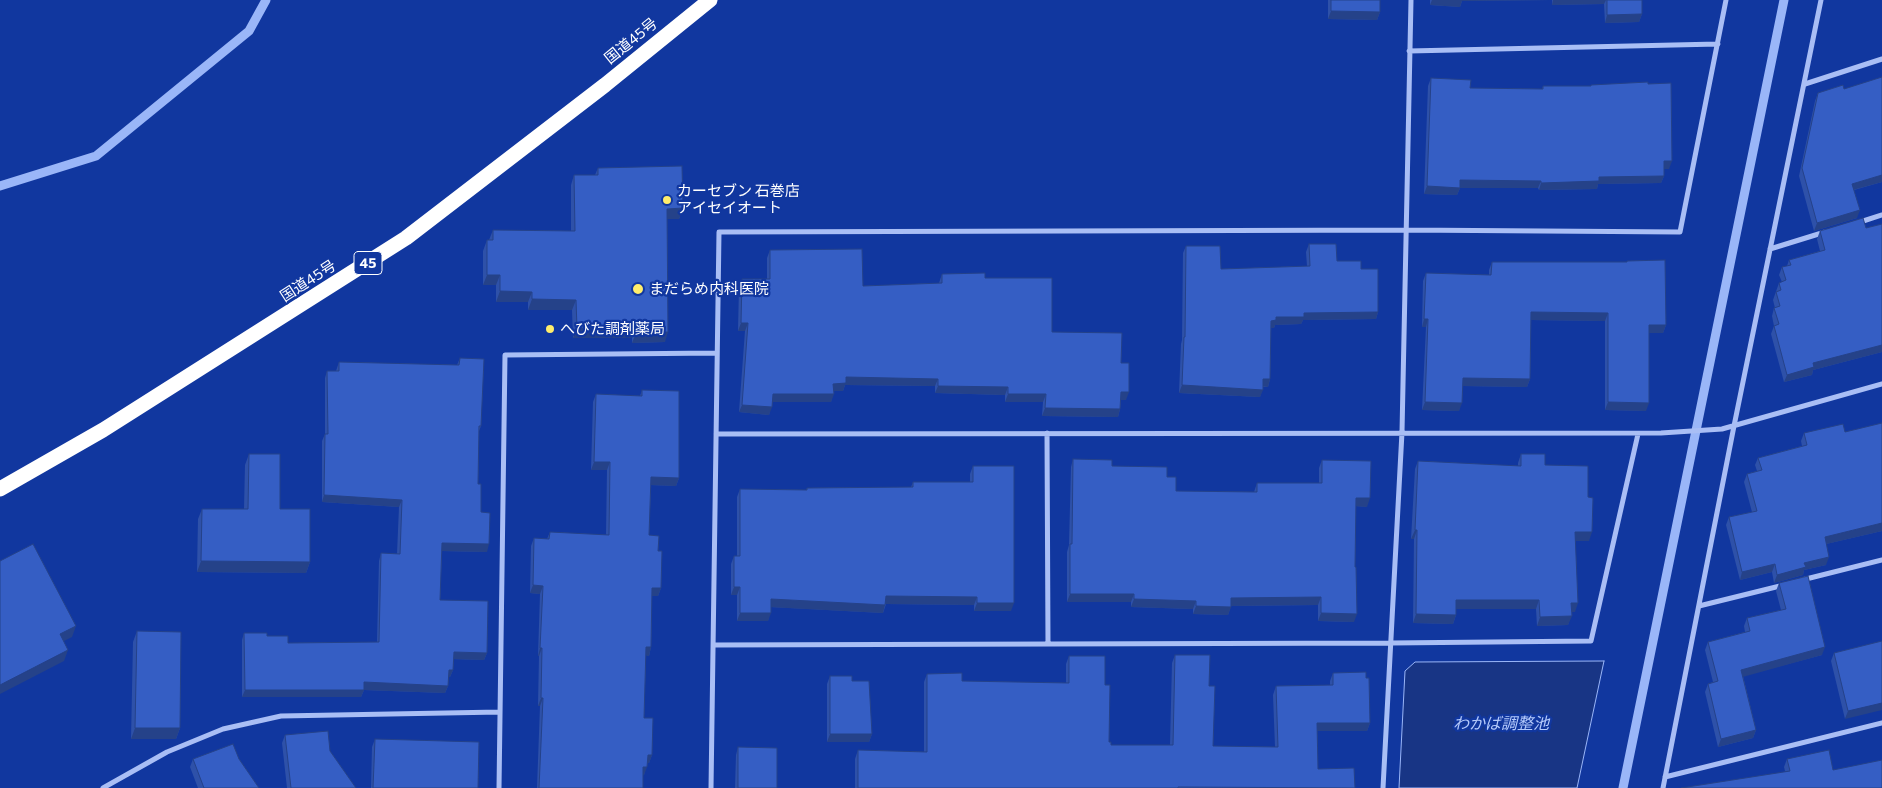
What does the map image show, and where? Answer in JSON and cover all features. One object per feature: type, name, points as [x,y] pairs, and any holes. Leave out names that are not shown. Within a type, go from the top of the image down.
[{"type":"highway","name":"国道45号","points":[[0,489],[103,430],[406,238],[606,85],[710,0]]},
{"type":"street","points":[[1383,788],[1402,432],[1411,0]]},
{"type":"street","points":[[711,788],[719,232],[1406,230],[1680,232],[1726,0]]},
{"type":"street","points":[[1663,788],[1734,426],[1821,0]]},
{"type":"street","points":[[1409,51],[1718,44]]},
{"type":"street","points":[[1805,84],[1882,59]]},
{"type":"street","points":[[1854,224],[1882,215]]},
{"type":"street","points":[[1770,249],[1836,229]]},
{"type":"street","points":[[499,788],[505,355],[717,353]]},
{"type":"street","points":[[716,434],[1402,432],[1638,434],[1722,429],[1882,384]]},
{"type":"street","points":[[1047,433],[1048,644]]},
{"type":"street","points":[[713,645],[1391,643],[1591,640],[1638,434]]},
{"type":"street","points":[[1796,582],[1882,560]]},
{"type":"street","points":[[1699,606],[1786,584]]},
{"type":"street","points":[[103,788],[168,752],[223,729],[281,716],[500,712]]},
{"type":"street","points":[[1665,777],[1882,723]]},
{"type":"water","name":"わかば調整池","points":[[1604,661],[1577,788],[1399,788],[1405,671],[1415,662]]},
{"type":"building","points":[[1331,0],[1380,0],[1380,12],[1331,11]]},
{"type":"building","points":[[1607,0],[1642,0],[1642,14],[1607,15]]},
{"type":"building","points":[[1882,77],[1882,175],[1852,184],[1860,210],[1817,223],[1802,168],[1818,93],[1843,85],[1844,89]]},
{"type":"building","points":[[1431,78],[1471,80],[1470,88],[1543,89],[1543,86],[1591,86],[1648,82],[1648,84],[1671,83],[1672,161],[1664,161],[1664,176],[1599,177],[1599,181],[1541,183],[1541,181],[1460,180],[1460,188],[1427,186]]},
{"type":"building","points":[[682,166],[683,208],[667,209],[668,332],[636,333],[636,328],[577,328],[576,300],[532,299],[532,292],[500,291],[500,275],[487,275],[487,240],[493,240],[493,230],[575,231],[574,175],[598,175],[598,168]]},
{"type":"building","points":[[1863,218],[1866,228],[1882,224],[1882,345],[1813,363],[1814,367],[1787,375],[1774,326],[1779,324],[1774,308],[1780,306],[1776,292],[1781,290],[1779,283],[1786,280],[1782,267],[1791,265],[1789,260],[1825,250],[1820,231]]},
{"type":"building","points":[[1309,244],[1336,244],[1337,261],[1361,261],[1361,269],[1378,269],[1378,312],[1304,313],[1304,317],[1276,317],[1276,320],[1271,321],[1270,379],[1263,379],[1263,390],[1182,385],[1185,337],[1186,246],[1220,246],[1221,269],[1310,266]]},
{"type":"building","points":[[862,249],[863,286],[942,283],[942,274],[985,273],[985,278],[1052,278],[1052,332],[1122,333],[1121,363],[1129,363],[1129,392],[1121,392],[1120,409],[1045,408],[1046,394],[1008,394],[1008,387],[938,386],[938,379],[846,377],[846,383],[833,384],[834,394],[773,394],[772,407],[742,405],[748,323],[741,323],[742,279],[770,279],[770,250]]},
{"type":"building","points":[[1665,260],[1666,325],[1649,325],[1649,403],[1608,402],[1608,313],[1531,312],[1530,379],[1463,378],[1462,403],[1425,402],[1428,319],[1424,319],[1426,273],[1491,275],[1492,262],[1627,262]]},
{"type":"building","points":[[460,358],[484,359],[481,426],[479,426],[478,484],[481,484],[481,512],[490,513],[489,544],[442,543],[440,600],[488,601],[487,653],[454,652],[453,670],[449,670],[448,686],[364,682],[364,690],[245,690],[244,633],[267,633],[267,636],[288,636],[288,643],[379,642],[381,553],[400,554],[402,500],[324,495],[325,434],[328,434],[327,371],[339,371],[339,362],[459,365]]},
{"type":"building","points":[[642,390],[679,391],[679,478],[651,477],[649,535],[659,536],[658,551],[662,551],[661,588],[652,588],[651,647],[646,647],[644,718],[653,718],[652,755],[648,755],[647,767],[643,767],[643,788],[539,788],[543,698],[541,698],[542,648],[540,648],[543,586],[533,585],[534,538],[549,539],[550,532],[609,535],[610,462],[594,462],[596,394],[642,396]]},
{"type":"building","points":[[1882,423],[1882,523],[1825,537],[1829,557],[1804,563],[1806,567],[1777,575],[1775,564],[1742,572],[1729,517],[1757,511],[1747,474],[1762,470],[1758,458],[1807,445],[1804,433],[1843,424],[1845,432]]},
{"type":"building","points":[[249,454],[280,454],[280,509],[310,509],[310,562],[201,561],[202,509],[248,509]]},
{"type":"building","points":[[1521,454],[1545,454],[1545,465],[1588,466],[1588,497],[1593,498],[1592,532],[1575,532],[1578,603],[1571,603],[1572,616],[1540,617],[1539,600],[1456,600],[1456,615],[1416,614],[1417,530],[1415,530],[1418,461],[1521,466]]},
{"type":"building","points":[[1073,459],[1112,460],[1112,466],[1167,467],[1167,477],[1176,477],[1176,491],[1257,492],[1257,483],[1322,483],[1322,460],[1371,461],[1370,498],[1356,498],[1355,567],[1357,614],[1321,613],[1321,597],[1231,598],[1231,607],[1196,606],[1196,601],[1134,599],[1134,594],[1070,594]]},
{"type":"building","points":[[973,466],[1014,466],[1014,603],[977,603],[977,597],[886,596],[885,605],[771,599],[771,613],[740,613],[740,587],[734,587],[734,556],[740,556],[740,489],[807,490],[807,488],[913,487],[913,482],[973,482]]},
{"type":"building","points":[[33,544],[76,626],[60,634],[68,650],[0,685],[0,561]]},
{"type":"building","points":[[1808,576],[1825,647],[1741,670],[1756,730],[1721,739],[1708,684],[1718,681],[1708,642],[1750,631],[1747,618],[1786,609],[1779,583]]},
{"type":"building","points":[[137,631],[181,632],[180,728],[135,728]]},
{"type":"building","points":[[1882,641],[1882,703],[1848,711],[1834,653]]},
{"type":"building","points":[[1175,655],[1210,655],[1209,686],[1215,686],[1213,746],[1278,747],[1276,686],[1333,685],[1333,673],[1366,672],[1366,678],[1369,678],[1370,723],[1317,723],[1318,769],[1354,768],[1355,788],[858,788],[858,750],[927,752],[927,674],[962,673],[962,681],[1069,683],[1069,656],[1105,656],[1105,685],[1110,685],[1109,742],[1111,742],[1111,745],[1173,745]]},
{"type":"building","points":[[830,676],[852,676],[852,681],[869,681],[872,734],[830,734]]},
{"type":"building","points":[[328,731],[330,751],[356,788],[291,788],[285,735]]},
{"type":"building","points":[[375,739],[479,742],[478,788],[373,788]]},
{"type":"building","points":[[233,744],[239,759],[259,788],[204,788],[193,759]]},
{"type":"building","points":[[738,747],[777,748],[777,788],[738,788]]},
{"type":"building","points":[[1829,750],[1833,770],[1882,760],[1882,788],[1681,788],[1790,771],[1787,759]]},
{"type":"waterway","points":[[0,186],[96,156],[249,31],[266,0]]},
{"type":"waterway","points":[[1623,788],[1784,0]]},
{"type":"place","name":"カーセブン 石巻店 アイセイオート","points":[[667,200]]},
{"type":"place","name":"まだらめ内科医院","points":[[638,289]]},
{"type":"place","name":"へびた調剤薬局","points":[[550,329]]}]
